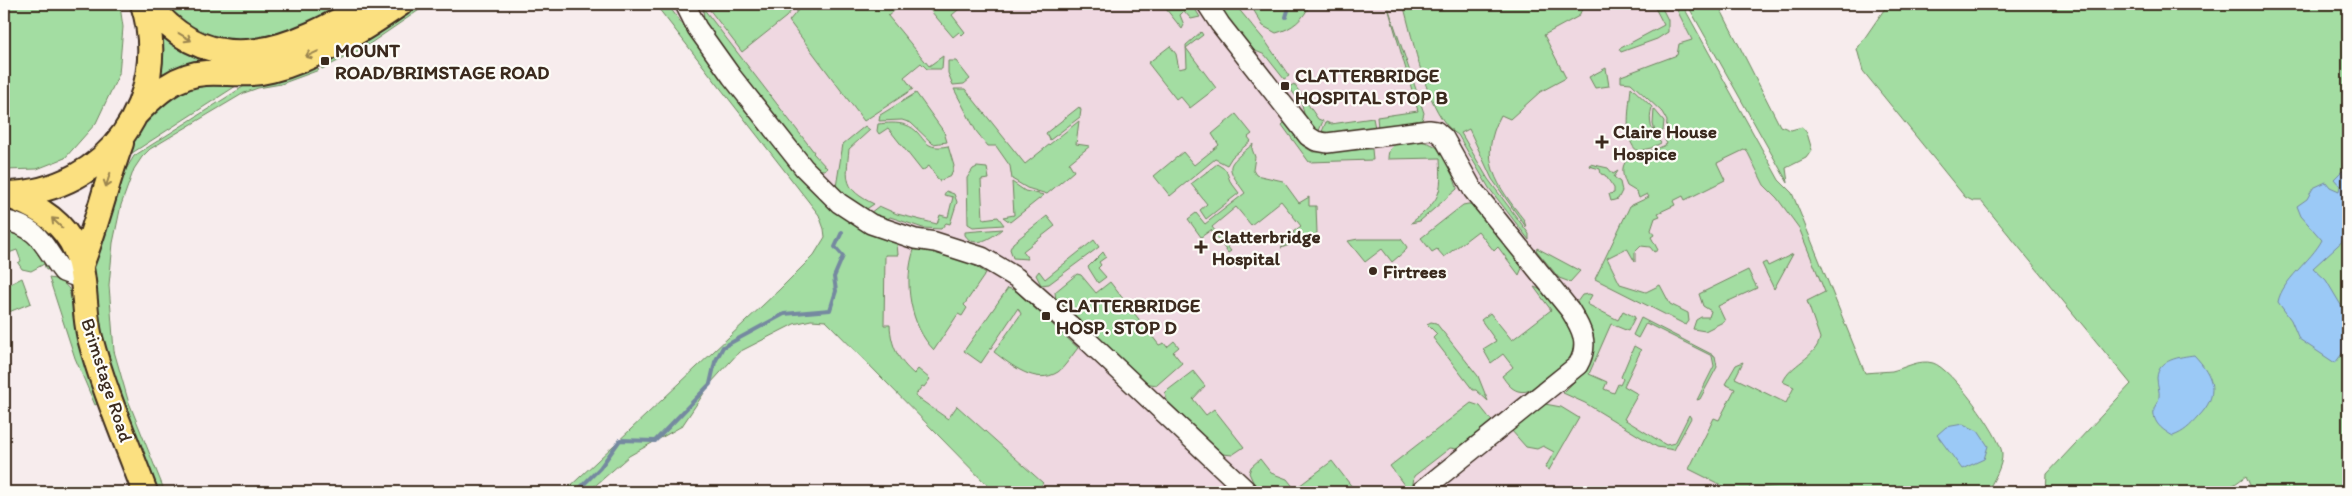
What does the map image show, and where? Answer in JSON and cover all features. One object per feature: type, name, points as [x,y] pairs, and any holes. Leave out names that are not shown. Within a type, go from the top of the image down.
[{"type":"main road","name":"Brimstage Road","points":[[82,272],[100,203],[145,90],[151,40],[143,4]]},
{"type":"main road","points":[[150,4],[162,20],[191,41],[214,50],[236,54],[262,52],[279,47],[319,31],[368,4]]},
{"type":"main road","points":[[4,194],[33,192],[73,178],[102,158],[154,96],[180,79],[204,72],[237,74],[270,70],[340,42],[400,4]]},
{"type":"main road","name":"Brimstage Road","points":[[4,194],[40,209],[55,220],[72,243],[82,272],[84,310],[95,357],[146,492]]},
{"type":"street","points":[[686,4],[697,28],[732,77],[804,168],[839,203],[871,224],[915,239],[935,242],[982,257],[1017,278],[1089,342],[1248,492]]},
{"type":"street","points":[[1207,4],[1220,24],[1288,111],[1308,136],[1316,141],[1327,143],[1429,130],[1440,134],[1473,190],[1570,310],[1583,329],[1584,350],[1578,365],[1420,492]]},
{"type":"street","points":[[4,220],[25,228],[39,237],[47,245],[62,272],[82,272]]},
{"type":"shaded area","name":"Clatterbridge Hospital","points":[[667,4],[1674,4],[1764,185],[1777,198],[1799,228],[1808,246],[1902,492],[1036,492],[1043,483],[957,406],[948,419],[914,396],[808,189]]},
{"type":"green space","points":[[4,4],[120,4],[123,27],[119,74],[96,123],[65,158],[37,169],[4,170]]},
{"type":"green space","points":[[166,4],[261,4],[265,6],[269,4],[345,4],[282,34],[245,45],[235,40],[218,37],[195,29],[176,16]]},
{"type":"green space","points":[[420,4],[428,4],[362,49],[322,69],[320,66],[400,19]]},
{"type":"green space","points":[[655,4],[667,4],[791,167],[816,193],[827,203],[897,243],[898,255],[885,255],[884,325],[890,325],[896,352],[904,363],[914,374],[918,369],[930,379],[915,396],[948,419],[957,406],[1043,483],[1036,492],[994,492],[826,321],[811,320],[794,324],[739,352],[710,384],[682,426],[629,456],[588,492],[564,492],[779,290],[814,255],[825,237],[819,215]]},
{"type":"green space","points":[[714,4],[797,4],[786,17],[742,52],[709,9]]},
{"type":"green space","points":[[803,4],[893,4],[895,10],[888,16],[929,66],[943,56],[942,69],[927,69],[921,63],[904,77],[913,89],[864,121],[789,21]]},
{"type":"green space","points":[[925,4],[965,4],[952,15],[965,32],[962,35],[959,32],[953,37]]},
{"type":"green space","points":[[1151,4],[1162,4],[1155,9]]},
{"type":"green space","points":[[1162,4],[1192,4],[1200,17],[1191,19],[1184,11],[1180,15],[1184,25],[1182,29]]},
{"type":"green space","points":[[1250,4],[1310,4],[1297,23],[1276,33],[1263,26]]},
{"type":"green space","points":[[1387,4],[1424,113],[1422,120],[1378,128],[1377,117],[1418,111]]},
{"type":"green space","points":[[1403,4],[1584,4],[1579,16],[1544,35],[1566,78],[1540,92],[1510,119],[1501,115],[1494,131],[1491,145],[1493,171],[1506,195],[1524,220],[1526,227],[1492,179],[1469,129],[1461,133],[1488,179],[1529,234],[1529,240],[1489,188],[1458,135],[1447,126],[1438,112],[1423,75]]},
{"type":"green space","points":[[1653,4],[1660,4],[1668,20],[1668,32],[1657,39],[1621,52],[1619,49],[1664,25]]},
{"type":"green space","points":[[1674,4],[1682,4],[1779,180],[1792,193],[1865,373],[1892,371],[1917,363],[1928,362],[1941,368],[1951,377],[1974,403],[1993,432],[2002,453],[1999,468],[1987,492],[1798,492],[1750,486],[1749,492],[1735,492],[1689,469],[1714,418],[1719,420],[1735,389],[1725,384],[1736,365],[1743,362],[1735,378],[1786,403],[1794,387],[1783,382],[1786,376],[1814,351],[1820,338],[1807,301],[1825,292],[1799,228],[1777,198],[1764,185],[1746,149],[1717,163],[1725,180],[1685,200],[1683,196],[1673,201],[1675,205],[1658,213],[1660,216],[1655,218],[1651,230],[1654,235],[1651,237],[1658,250],[1654,252],[1650,247],[1641,246],[1635,252],[1635,262],[1627,248],[1607,258],[1620,284],[1646,292],[1660,285],[1670,304],[1688,313],[1689,321],[1686,325],[1595,279],[1630,206],[1649,197],[1647,194],[1639,198],[1637,192],[1627,186],[1623,174],[1623,166],[1627,160],[1634,156],[1667,144],[1665,140],[1667,121],[1662,112],[1631,83],[1621,82],[1621,76],[1677,55],[1679,44],[1692,40]]},
{"type":"green space","points":[[1687,4],[1718,4],[1780,126],[1791,130],[1802,127],[1807,133],[1812,150],[1806,158],[1786,168],[1788,183]]},
{"type":"green space","points":[[1888,4],[2348,4],[2348,492],[2253,492],[2246,476],[2224,492],[2046,492],[2047,474],[2131,384],[1981,201],[1973,201],[1965,197],[1863,71],[1857,49]]},
{"type":"green space","points":[[1231,5],[1237,7],[1266,42],[1289,76],[1284,79],[1265,55],[1251,49],[1221,12]]},
{"type":"green space","points":[[703,8],[813,153],[827,168],[824,170],[814,169],[713,37],[704,20]]},
{"type":"green space","points":[[157,28],[223,59],[156,80]]},
{"type":"green space","points":[[1201,32],[1203,35],[1186,48],[1186,45]]},
{"type":"green space","points":[[1170,46],[1176,54],[1179,69],[1187,67],[1186,48],[1216,88],[1190,108],[1180,96],[1176,99],[1148,63]]},
{"type":"green space","points":[[948,61],[956,61],[970,79],[964,84],[953,85],[948,73]]},
{"type":"green space","points":[[314,66],[319,70],[281,84],[258,88],[244,93],[150,149],[134,169],[121,205],[113,243],[109,285],[114,351],[128,400],[165,492],[153,492],[101,352],[91,268],[122,176],[134,156],[246,85]]},
{"type":"green space","points":[[1606,68],[1609,86],[1595,88],[1589,77]]},
{"type":"green space","points":[[236,79],[236,86],[132,153],[108,191],[145,116],[171,88]]},
{"type":"green space","points":[[1294,84],[1318,119],[1323,121],[1318,133],[1305,118],[1302,105],[1289,87]]},
{"type":"green space","points":[[1631,87],[1652,107],[1651,126],[1661,143],[1638,151],[1633,146],[1628,131]]},
{"type":"green space","points":[[954,89],[965,89],[1025,164],[1079,121],[1076,144],[1090,146],[1069,163],[1074,171],[1047,194],[1027,188],[1012,179],[1010,166],[996,146],[988,146],[976,131]]},
{"type":"green space","points":[[916,93],[944,132],[947,142],[933,144],[911,123],[902,120],[879,121],[880,115]]},
{"type":"green space","points":[[1079,107],[1081,110],[1080,117],[1050,140],[1046,133]]},
{"type":"green space","points":[[1654,109],[1664,121],[1663,131],[1659,133],[1655,132],[1653,124]]},
{"type":"green space","points":[[1236,114],[1252,134],[1248,137],[1251,141],[1232,157],[1227,165],[1215,159],[1170,196],[1154,176],[1183,152],[1194,165],[1219,145],[1212,134]]},
{"type":"green space","points":[[1373,118],[1375,128],[1321,134],[1326,122],[1331,124]]},
{"type":"green space","points":[[1285,122],[1303,146],[1313,152],[1372,149],[1373,160],[1309,162],[1282,125]]},
{"type":"green space","points":[[896,123],[906,125],[932,146],[948,146],[954,166],[951,176],[939,181],[929,166],[922,171],[888,128],[879,134],[877,131],[878,124]]},
{"type":"green space","points":[[865,126],[870,130],[849,149],[847,176],[852,188],[864,199],[874,204],[865,210],[848,200],[836,187],[843,144]]},
{"type":"green space","points":[[1418,141],[1432,145],[1439,150],[1452,174],[1457,189],[1420,221],[1411,223],[1434,202],[1438,195],[1441,180],[1440,158],[1388,159],[1391,148],[1394,145]]},
{"type":"green space","points":[[1253,144],[1252,149],[1255,157],[1253,170],[1256,175],[1283,181],[1299,203],[1309,197],[1309,206],[1316,206],[1317,233],[1302,244],[1298,242],[1281,248],[1296,236],[1293,232],[1301,226],[1281,201],[1251,225],[1236,207],[1212,227],[1231,251],[1228,253],[1211,230],[1201,237],[1188,219],[1196,213],[1205,224],[1245,193],[1231,171],[1231,166],[1237,157]]},
{"type":"green space","points":[[1217,164],[1226,170],[1230,181],[1239,193],[1206,219],[1200,210],[1207,204],[1191,184]]},
{"type":"green space","points":[[1590,164],[1608,168],[1613,174],[1618,171],[1614,177],[1620,182],[1622,191],[1618,199],[1611,201],[1609,194],[1614,193],[1614,188],[1605,175],[1601,174],[1600,169],[1589,166]]},
{"type":"green space","points":[[977,167],[987,168],[989,179],[981,180],[983,219],[998,217],[1004,225],[973,227],[968,224],[967,178],[973,169]]},
{"type":"green space","points":[[1012,182],[1025,191],[1044,195],[1010,222],[1003,217],[1014,215]]},
{"type":"green space","points":[[946,191],[954,194],[957,202],[950,224],[946,223],[941,229],[923,228],[890,217],[886,220],[870,213],[879,206],[897,214],[937,224],[940,215],[948,217],[953,197],[944,195]]},
{"type":"green space","points":[[1474,204],[1523,266],[1519,275],[1498,247],[1494,251],[1478,231],[1444,257],[1437,249],[1432,252],[1421,238],[1463,205]]},
{"type":"green space","points":[[1047,216],[1055,226],[1023,251],[1028,259],[1013,258],[1010,249],[1013,243]]},
{"type":"green space","points":[[4,222],[28,233],[51,269],[46,270],[44,264],[31,271],[22,269],[18,263],[21,261],[17,250],[6,254]]},
{"type":"green space","points":[[1002,229],[984,241],[978,242],[973,242],[965,235],[965,232]]},
{"type":"green space","points":[[1358,239],[1401,239],[1407,247],[1392,262],[1382,249],[1365,262],[1348,241]]},
{"type":"green space","points":[[1094,240],[1099,247],[1049,284],[1041,285],[1036,275],[1039,271],[1045,279]]},
{"type":"green space","points":[[924,246],[969,262],[986,273],[964,305],[967,308],[962,316],[958,314],[934,350],[919,329],[914,316],[909,289],[909,275],[914,250]]},
{"type":"green space","points":[[1537,248],[1580,271],[1570,282],[1559,278],[1536,250]]},
{"type":"green space","points":[[1103,252],[1106,257],[1099,262],[1101,265],[1098,268],[1106,277],[1098,283],[1088,267]]},
{"type":"green space","points":[[1793,254],[1774,289],[1762,264],[1766,262],[1768,266]]},
{"type":"green space","points":[[1748,270],[1757,288],[1718,306],[1725,321],[1705,331],[1693,329],[1696,320],[1701,317],[1709,317],[1711,311],[1703,306],[1699,294]]},
{"type":"green space","points":[[1077,274],[1081,275],[1096,293],[1110,282],[1159,345],[1164,343],[1167,347],[1174,341],[1179,347],[1173,352],[1182,363],[1157,385],[1144,383],[1056,301],[1055,292]]},
{"type":"green space","points":[[22,278],[31,303],[4,314],[4,287]]},
{"type":"green space","points":[[49,278],[61,280],[69,289],[76,323],[102,402],[95,405],[75,358]]},
{"type":"green space","points":[[1534,287],[1547,295],[1566,317],[1572,328],[1574,347],[1565,364],[1557,372],[1533,389],[1522,392],[1511,387],[1502,376],[1513,367],[1503,354],[1491,363],[1483,349],[1496,341],[1481,320],[1490,313],[1512,340],[1551,310]]},
{"type":"green space","points":[[1008,288],[1016,291],[1078,348],[1058,372],[1050,376],[1041,377],[1033,375],[1016,368],[994,352],[1021,314],[1018,308],[981,363],[964,351]]},
{"type":"green space","points":[[1582,295],[1592,295],[1587,304],[1618,320],[1623,311],[1635,317],[1628,331],[1611,324],[1589,374],[1607,382],[1604,389],[1614,393],[1618,384],[1620,385],[1623,379],[1621,377],[1634,346],[1641,350],[1624,386],[1638,394],[1624,419],[1666,445],[1675,443],[1689,415],[1691,418],[1674,450],[1657,447],[1585,403],[1563,393],[1580,376],[1586,362],[1577,302]]},
{"type":"green space","points":[[1641,318],[1715,356],[1717,367],[1700,399],[1697,400],[1714,366],[1712,356],[1646,323],[1638,338],[1633,335]]},
{"type":"green space","points":[[1431,322],[1436,323],[1478,376],[1488,401],[1476,390],[1473,390],[1433,338],[1437,334],[1427,324]]},
{"type":"green space","points":[[1193,371],[1205,386],[1193,399],[1206,415],[1214,409],[1244,447],[1232,455],[1223,454],[1167,401],[1165,393]]},
{"type":"green space","points":[[1471,403],[1480,406],[1492,421],[1457,449],[1450,448],[1414,476],[1413,484],[1407,489],[1390,466]]},
{"type":"green space","points":[[1545,404],[1561,407],[1579,418],[1549,470],[1545,468],[1554,452],[1543,446],[1537,449],[1526,447],[1511,430],[1537,406]]},
{"type":"green space","points":[[1260,459],[1271,473],[1287,479],[1295,489],[1332,461],[1356,492],[1262,492],[1254,484],[1249,473],[1251,467]]},
{"type":"water","points":[[2342,171],[2348,171],[2348,236],[2313,268],[2326,280],[2348,317],[2348,346],[2335,363],[2299,339],[2291,320],[2278,302],[2285,286],[2322,240],[2301,216],[2297,206],[2307,199],[2313,188],[2326,182],[2330,187],[2339,191],[2340,186],[2334,179]]},
{"type":"water","points":[[2194,355],[2210,378],[2212,393],[2205,409],[2184,431],[2173,436],[2162,429],[2156,422],[2154,414],[2159,398],[2158,372],[2165,363],[2171,360]]},
{"type":"water","points":[[1963,424],[1978,431],[1988,446],[1984,459],[1962,469],[1937,435],[1946,427]]},
{"type":"waterway","points":[[1286,17],[1290,4]]},
{"type":"waterway","points":[[576,492],[600,468],[620,440],[655,441],[710,384],[715,362],[723,347],[784,314],[830,310],[836,291],[834,277],[843,256],[835,247],[842,232]]},
{"type":"place","name":"MOUNT ROAD/BRIMSTAGE ROAD","points":[[325,61]]},
{"type":"place","name":"CLATTERBRIDGE HOSPITAL STOP B","points":[[1285,86]]},
{"type":"place","name":"Claire House Hospice","points":[[1602,142]]},
{"type":"place","name":"Clatterbridge Hospital","points":[[1201,247]]},
{"type":"place","name":"Firtrees","points":[[1373,271]]},
{"type":"place","name":"CLATTERBRIDGE HOSP. STOP D","points":[[1046,316]]}]
